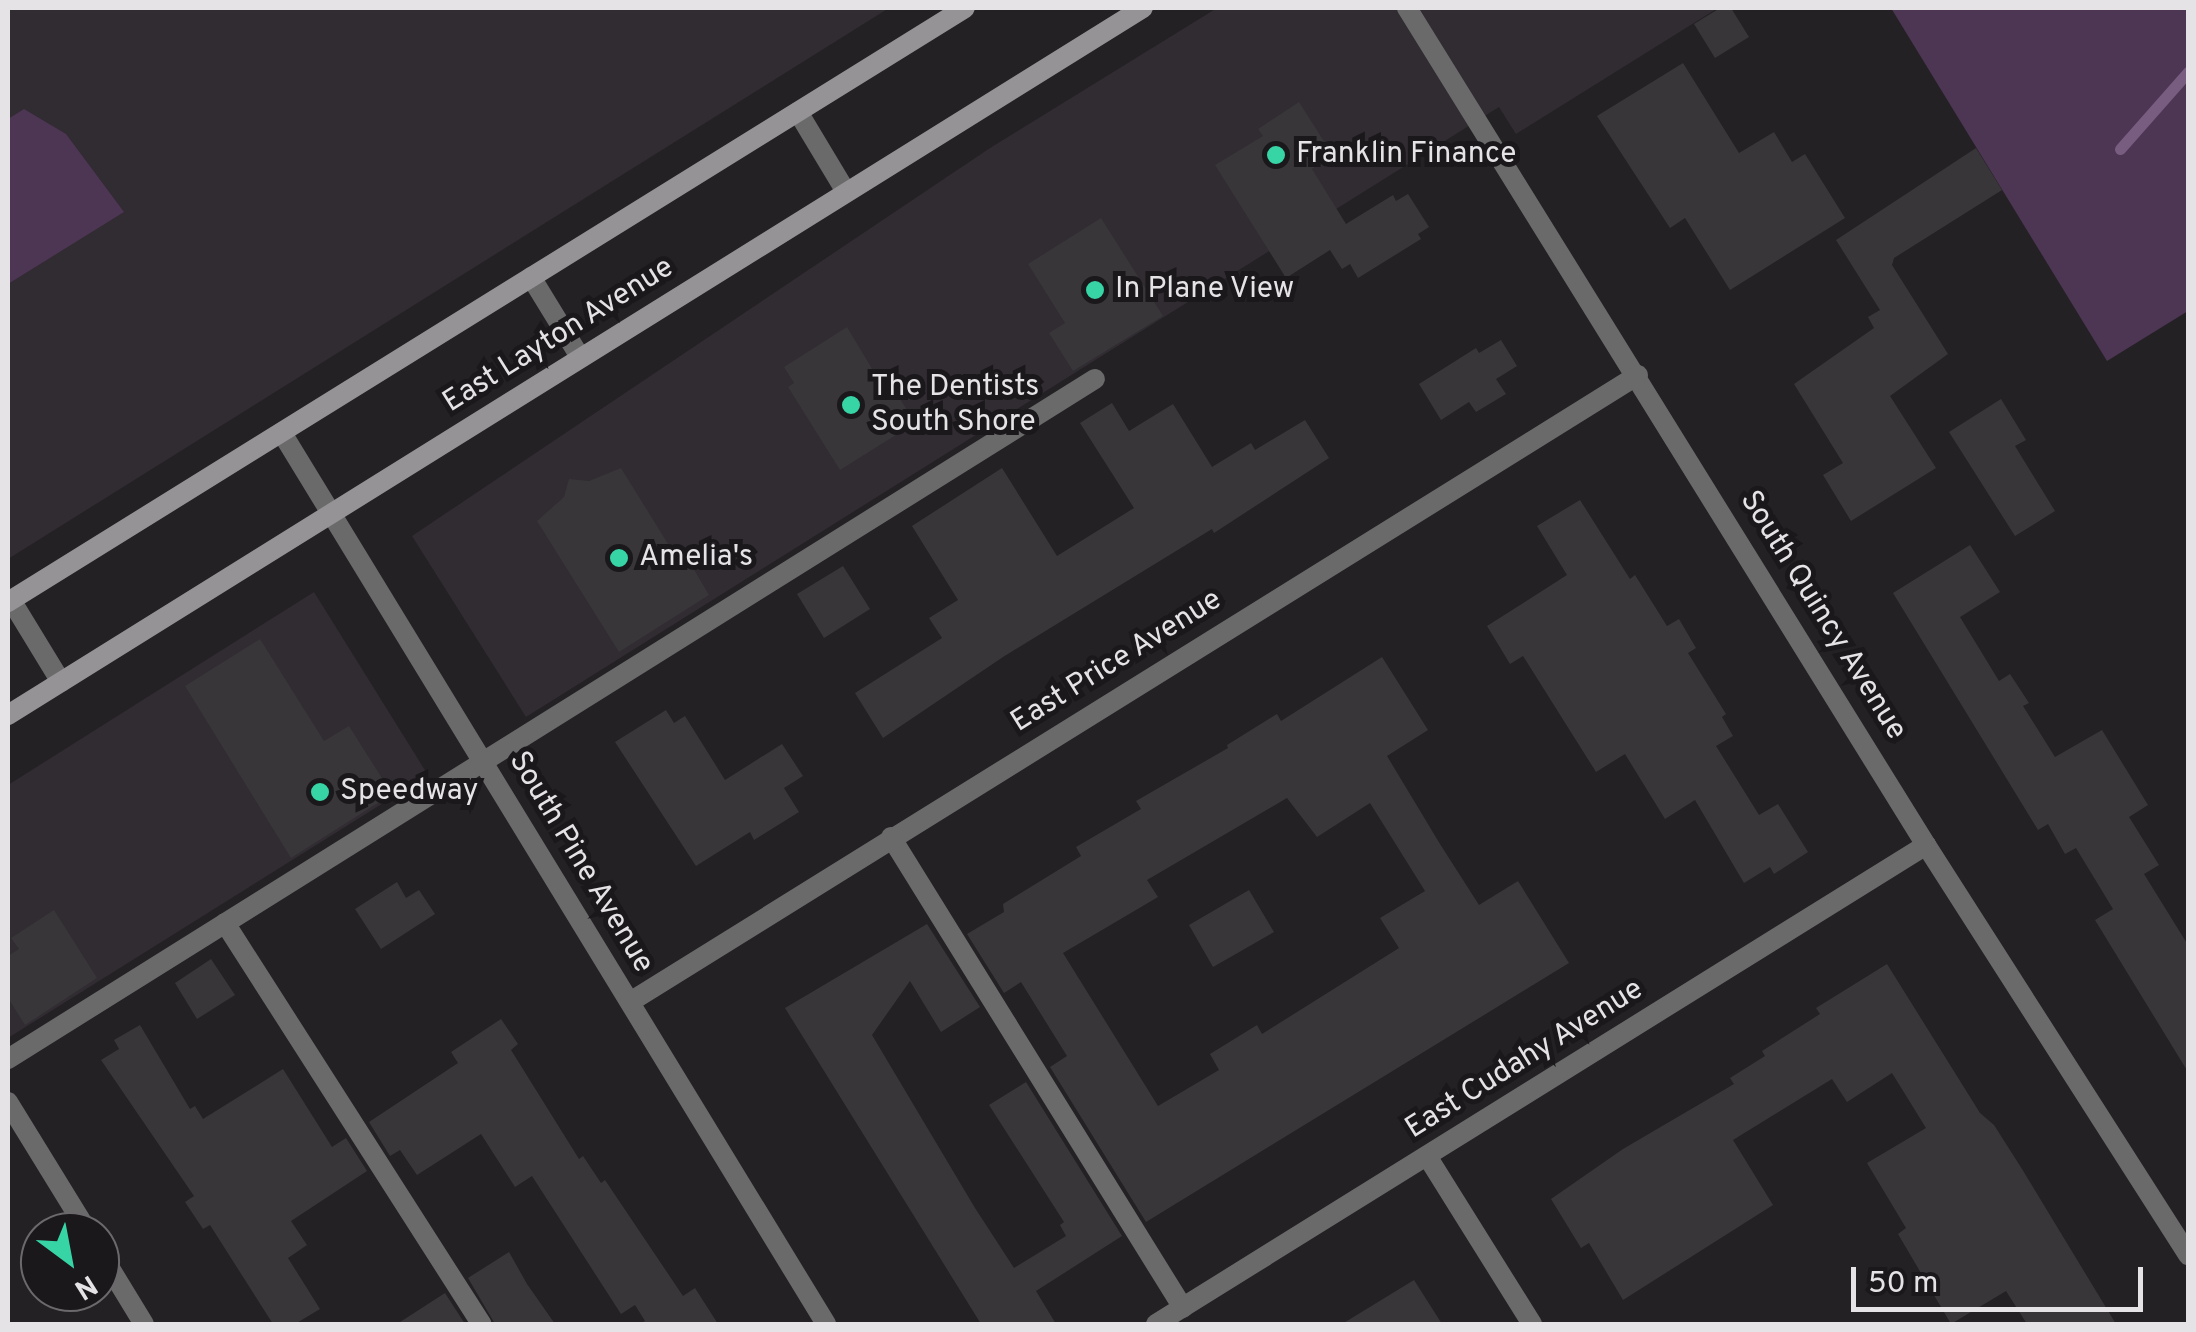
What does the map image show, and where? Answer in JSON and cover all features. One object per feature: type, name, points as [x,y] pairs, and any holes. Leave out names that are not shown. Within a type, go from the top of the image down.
[{"type":"main road","points":[[9,601],[965,8]]},
{"type":"main road","name":"East Layton Avenue","points":[[8,716],[1143,8]]},
{"type":"street","name":"South Quincy Avenue","points":[[1407,8],[1926,845],[2188,1255]]},
{"type":"street","points":[[798,112],[846,192]]},
{"type":"street","points":[[530,277],[580,357]]},
{"type":"street","name":"East Price Avenue","points":[[630,1002],[1638,375]]},
{"type":"street","points":[[8,1059],[1095,379]]},
{"type":"street","name":"South Pine Avenue","points":[[282,433],[826,1324]]},
{"type":"street","points":[[9,601],[60,682]]},
{"type":"street","points":[[891,837],[1183,1308]]},
{"type":"street","name":"East Cudahy Avenue","points":[[1156,1324],[1926,845]]},
{"type":"street","points":[[225,923],[480,1324]]},
{"type":"street","points":[[8,1102],[76,1212]]},
{"type":"street","points":[[1427,1156],[1532,1324]]},
{"type":"street","points":[[120,1285],[144,1324]]},
{"type":"shaded area","points":[[8,8],[889,8],[8,559]]},
{"type":"shaded area","points":[[1217,8],[1718,8],[1516,134],[1499,107],[526,717],[412,536],[990,148]]},
{"type":"shaded area","points":[[1891,8],[2188,8],[2188,311],[2107,361]]},
{"type":"shaded area","points":[[24,109],[66,134],[124,212],[8,284],[8,119]]},
{"type":"shaded area","points":[[314,592],[428,775],[8,1038],[8,785]]},
{"type":"building","points":[[1720,8],[1731,8],[1749,37],[1715,58],[1694,24]]},
{"type":"building","points":[[1683,63],[1739,153],[1774,132],[1792,162],[1805,154],[1845,218],[1730,290],[1685,218],[1670,228],[1597,116]]},
{"type":"building","points":[[1299,102],[1325,143],[1316,149],[1324,161],[1312,169],[1346,224],[1393,195],[1396,201],[1408,194],[1429,227],[1418,234],[1421,239],[1358,278],[1350,264],[1342,269],[1330,250],[1286,278],[1215,165],[1263,136],[1258,129]]},
{"type":"building","points":[[1976,148],[2002,190],[1894,258],[1892,265],[1948,354],[1890,396],[1936,468],[1851,521],[1823,475],[1843,463],[1794,384],[1874,328],[1868,317],[1880,310],[1836,240]]},
{"type":"building","name":"In Plane View","points":[[1101,218],[1163,316],[1073,371],[1049,333],[1065,323],[1028,264]]},
{"type":"building","name":"The Dentists South Shore","points":[[847,327],[877,377],[884,373],[915,423],[840,470],[788,387],[794,383],[784,367]]},
{"type":"building","points":[[1501,340],[1517,366],[1496,379],[1506,394],[1476,412],[1469,402],[1441,420],[1419,384],[1476,348],[1479,353]]},
{"type":"building","points":[[2001,399],[2026,440],[2015,446],[2055,511],[2015,536],[1949,432]]},
{"type":"building","points":[[1112,403],[1129,431],[1173,404],[1212,467],[1251,443],[1255,450],[1305,420],[1329,458],[1214,533],[1212,529],[1003,657],[883,738],[855,693],[942,638],[929,618],[958,600],[912,526],[1002,468],[1057,556],[1134,508],[1080,423]]},
{"type":"building","name":"Amelia's","points":[[621,468],[678,560],[686,556],[709,595],[619,652],[537,521],[564,497],[569,479],[589,481]]},
{"type":"building","points":[[1580,500],[1630,579],[1635,575],[1667,626],[1679,619],[1696,648],[1688,653],[1726,714],[1722,717],[1733,736],[1716,746],[1759,815],[1778,804],[1808,852],[1774,874],[1770,867],[1744,883],[1695,800],[1665,819],[1625,754],[1596,772],[1523,656],[1510,664],[1487,626],[1567,575],[1537,526]]},
{"type":"building","points":[[1970,545],[2000,592],[1960,617],[1999,681],[2010,674],[2029,703],[2023,706],[2055,757],[2102,730],[2148,805],[2129,817],[2159,865],[2144,874],[2188,945],[2188,1072],[2095,920],[2113,909],[2076,848],[2065,854],[2048,824],[2038,830],[1893,593]]},
{"type":"building","points":[[843,566],[870,609],[824,638],[797,594]]},
{"type":"building","points":[[260,639],[324,741],[349,726],[392,794],[291,858],[185,686]]},
{"type":"building","points":[[1382,657],[1428,730],[1387,756],[1440,844],[1479,905],[1518,881],[1569,963],[1146,1222],[1050,1067],[1067,1056],[1021,982],[1004,993],[967,934],[1004,912],[1003,904],[1081,856],[1076,847],[1141,809],[1136,801],[1228,748],[1227,745],[1277,714],[1281,721]],"holes":[[[1287,798],[1317,837],[1370,803],[1425,891],[1380,918],[1399,948],[1262,1034],[1257,1025],[1210,1054],[1219,1070],[1158,1106],[1063,953],[1158,897],[1147,880]]]},
{"type":"building","points":[[666,710],[674,723],[685,716],[725,780],[782,744],[803,776],[784,788],[799,812],[754,840],[750,832],[696,866],[615,742]]},
{"type":"building","points":[[397,882],[406,898],[419,890],[435,914],[381,949],[355,909]]},
{"type":"building","points":[[1249,890],[1274,932],[1213,967],[1189,925]]},
{"type":"building","points":[[54,910],[97,978],[25,1025],[8,998],[8,956],[19,949],[11,938]]},
{"type":"building","points":[[927,924],[980,1007],[941,1032],[910,981],[872,1035],[975,1208],[1014,1268],[1066,1236],[1060,1225],[1064,1222],[989,1105],[1026,1082],[1122,1236],[1036,1291],[1056,1324],[981,1324],[785,1008]]},
{"type":"building","points":[[211,959],[235,995],[197,1019],[175,983]]},
{"type":"building","points":[[1887,964],[1980,1113],[1994,1125],[2022,1169],[2116,1324],[2027,1324],[2006,1291],[1951,1324],[1898,1234],[1906,1228],[1867,1163],[1926,1128],[1892,1073],[1847,1102],[1832,1079],[1733,1140],[1773,1205],[1623,1300],[1589,1243],[1581,1248],[1551,1199],[1623,1149],[1734,1084],[1730,1078],[1765,1056],[1762,1051],[1820,1014],[1816,1008]]},
{"type":"building","points":[[501,1019],[518,1044],[511,1050],[579,1159],[583,1156],[601,1183],[605,1180],[683,1296],[695,1288],[718,1324],[639,1324],[645,1321],[635,1305],[621,1314],[532,1176],[515,1187],[481,1134],[417,1175],[400,1150],[390,1156],[369,1122],[458,1063],[451,1052]]},
{"type":"building","points":[[140,1025],[190,1109],[195,1106],[203,1119],[283,1069],[332,1147],[346,1138],[367,1171],[291,1221],[307,1245],[288,1258],[320,1309],[295,1324],[273,1324],[210,1225],[203,1229],[185,1202],[194,1196],[101,1060],[119,1049],[114,1040]]},
{"type":"building","points":[[509,1252],[555,1324],[495,1324],[468,1278]]},
{"type":"building","points":[[1414,1280],[1442,1324],[1342,1324]]},
{"type":"building","points":[[445,1293],[465,1324],[397,1324]]},
{"type":"waterway","points":[[2120,149],[2188,72]]},
{"type":"place","name":"Franklin Finance","points":[[1276,155]]},
{"type":"place","name":"In Plane View","points":[[1095,290]]},
{"type":"place","name":"The Dentists South Shore","points":[[851,405]]},
{"type":"place","name":"Amelia's","points":[[619,558]]},
{"type":"place","name":"Speedway","points":[[320,792]]}]
